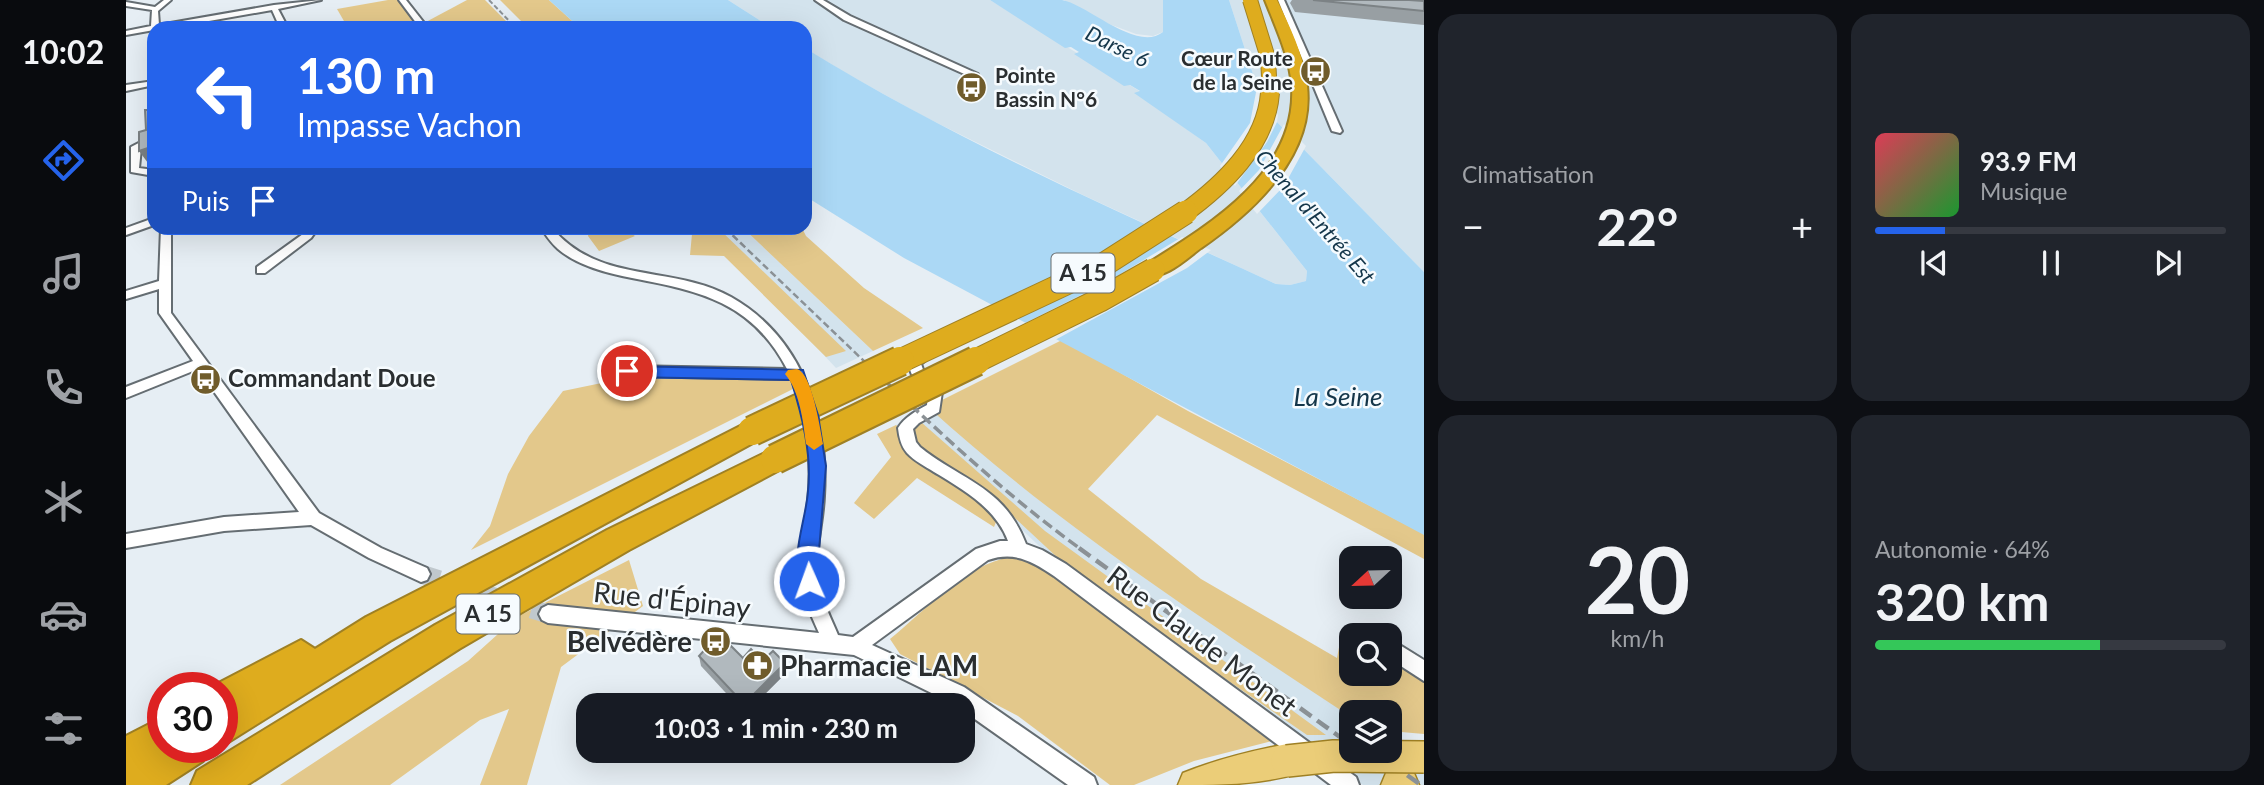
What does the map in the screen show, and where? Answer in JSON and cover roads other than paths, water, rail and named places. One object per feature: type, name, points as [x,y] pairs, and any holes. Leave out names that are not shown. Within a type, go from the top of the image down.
[{"type":"highway","name":"A 15","points":[[238,717],[378,629],[752,431],[1118,256],[1186,213],[1226,180],[1252,146],[1266,119],[1272,88],[1268,55],[1250,0]]},
{"type":"highway","name":"A 15","points":[[211,785],[447,637],[618,540],[775,459],[1100,300],[1187,248],[1256,193],[1281,158],[1296,125],[1300,97],[1296,65],[1271,0]]},
{"type":"highway","points":[[238,692],[339,637],[378,629]]},
{"type":"highway","points":[[126,758],[147,746]]},
{"type":"highway","points":[[130,785],[164,763]]},
{"type":"main road","points":[[1195,785],[1234,772],[1287,761],[1334,756],[1424,757]]},
{"type":"street","points":[[126,4],[156,9],[168,0]]},
{"type":"street","points":[[247,0],[250,12]]},
{"type":"street","points":[[197,21],[318,0]]},
{"type":"street","points":[[402,0],[418,21]]},
{"type":"street","points":[[818,0],[847,18],[975,76],[977,81]]},
{"type":"street","points":[[1281,0],[1337,131]]},
{"type":"street","points":[[274,8],[280,21]]},
{"type":"street","points":[[155,21],[156,9]]},
{"type":"street","points":[[126,33],[147,29]]},
{"type":"street","points":[[126,88],[147,84]]},
{"type":"street","points":[[147,142],[134,150],[130,166],[147,171]]},
{"type":"street","points":[[126,232],[147,224]]},
{"type":"street","points":[[166,235],[165,313],[313,518],[375,553],[421,574]]},
{"type":"street","points":[[261,270],[308,235]]},
{"type":"street","points":[[552,235],[563,247],[599,268],[705,290],[726,299],[776,337],[797,374],[810,415],[817,466],[817,491],[808,545],[809,581],[832,644]]},
{"type":"street","points":[[126,295],[167,283]]},
{"type":"street","points":[[855,646],[982,554],[1000,548],[1019,549],[1014,530],[1003,513],[959,479],[919,455],[909,444],[905,428],[914,419],[934,408],[935,392],[919,377],[914,362],[959,332],[965,315]]},
{"type":"street","points":[[126,393],[201,363]]},
{"type":"street","points":[[627,371],[797,374]]},
{"type":"street","points":[[126,541],[224,524],[313,518]]},
{"type":"street","name":"Rue Claude Monet","points":[[1019,549],[1036,555],[1060,570],[1348,785]]},
{"type":"street","name":"Rue d'Épinay","points":[[548,614],[855,646],[957,694],[1086,785]]},
{"type":"street","points":[[1402,656],[1424,670]]},
{"type":"water","points":[[549,0],[728,0],[761,21],[572,21]]},
{"type":"water","name":"La Seine","points":[[990,0],[1062,0],[1126,32],[1152,37],[1163,32],[1163,0],[1229,0],[1253,74],[1277,122],[1424,272],[1424,535],[904,258],[812,200],[812,52],[919,113],[1096,202],[1276,284],[1290,285],[1306,281],[1307,271],[1206,143],[1134,93],[1140,91],[1130,85],[1124,86],[1074,54],[1079,52],[1071,47],[1065,48]]},
{"type":"tunnel","points":[[421,574],[548,614]]},
{"type":"railway","points":[[489,0],[509,21]]},
{"type":"railway","points":[[732,235],[866,363]]},
{"type":"railway","points":[[864,361],[997,483],[1082,550]]},
{"type":"railway","points":[[1079,548],[1339,736]]},
{"type":"railway","points":[[1390,763],[1421,785]]},
{"type":"place","name":"Cœur Route de la Seine","points":[[1316,71]]},
{"type":"place","name":"Pointe Bassin N°6","points":[[972,88]]},
{"type":"place","name":"Commandant Doue","points":[[205,379]]},
{"type":"place","name":"Belvédère","points":[[715,642]]},
{"type":"place","name":"Pharmacie LAM","points":[[757,666]]},
{"type":"water label","name":"Darse 6","points":[[1117,47]]},
{"type":"water label","name":"Chenal d'Entrée Est","points":[[1315,217]]}]
